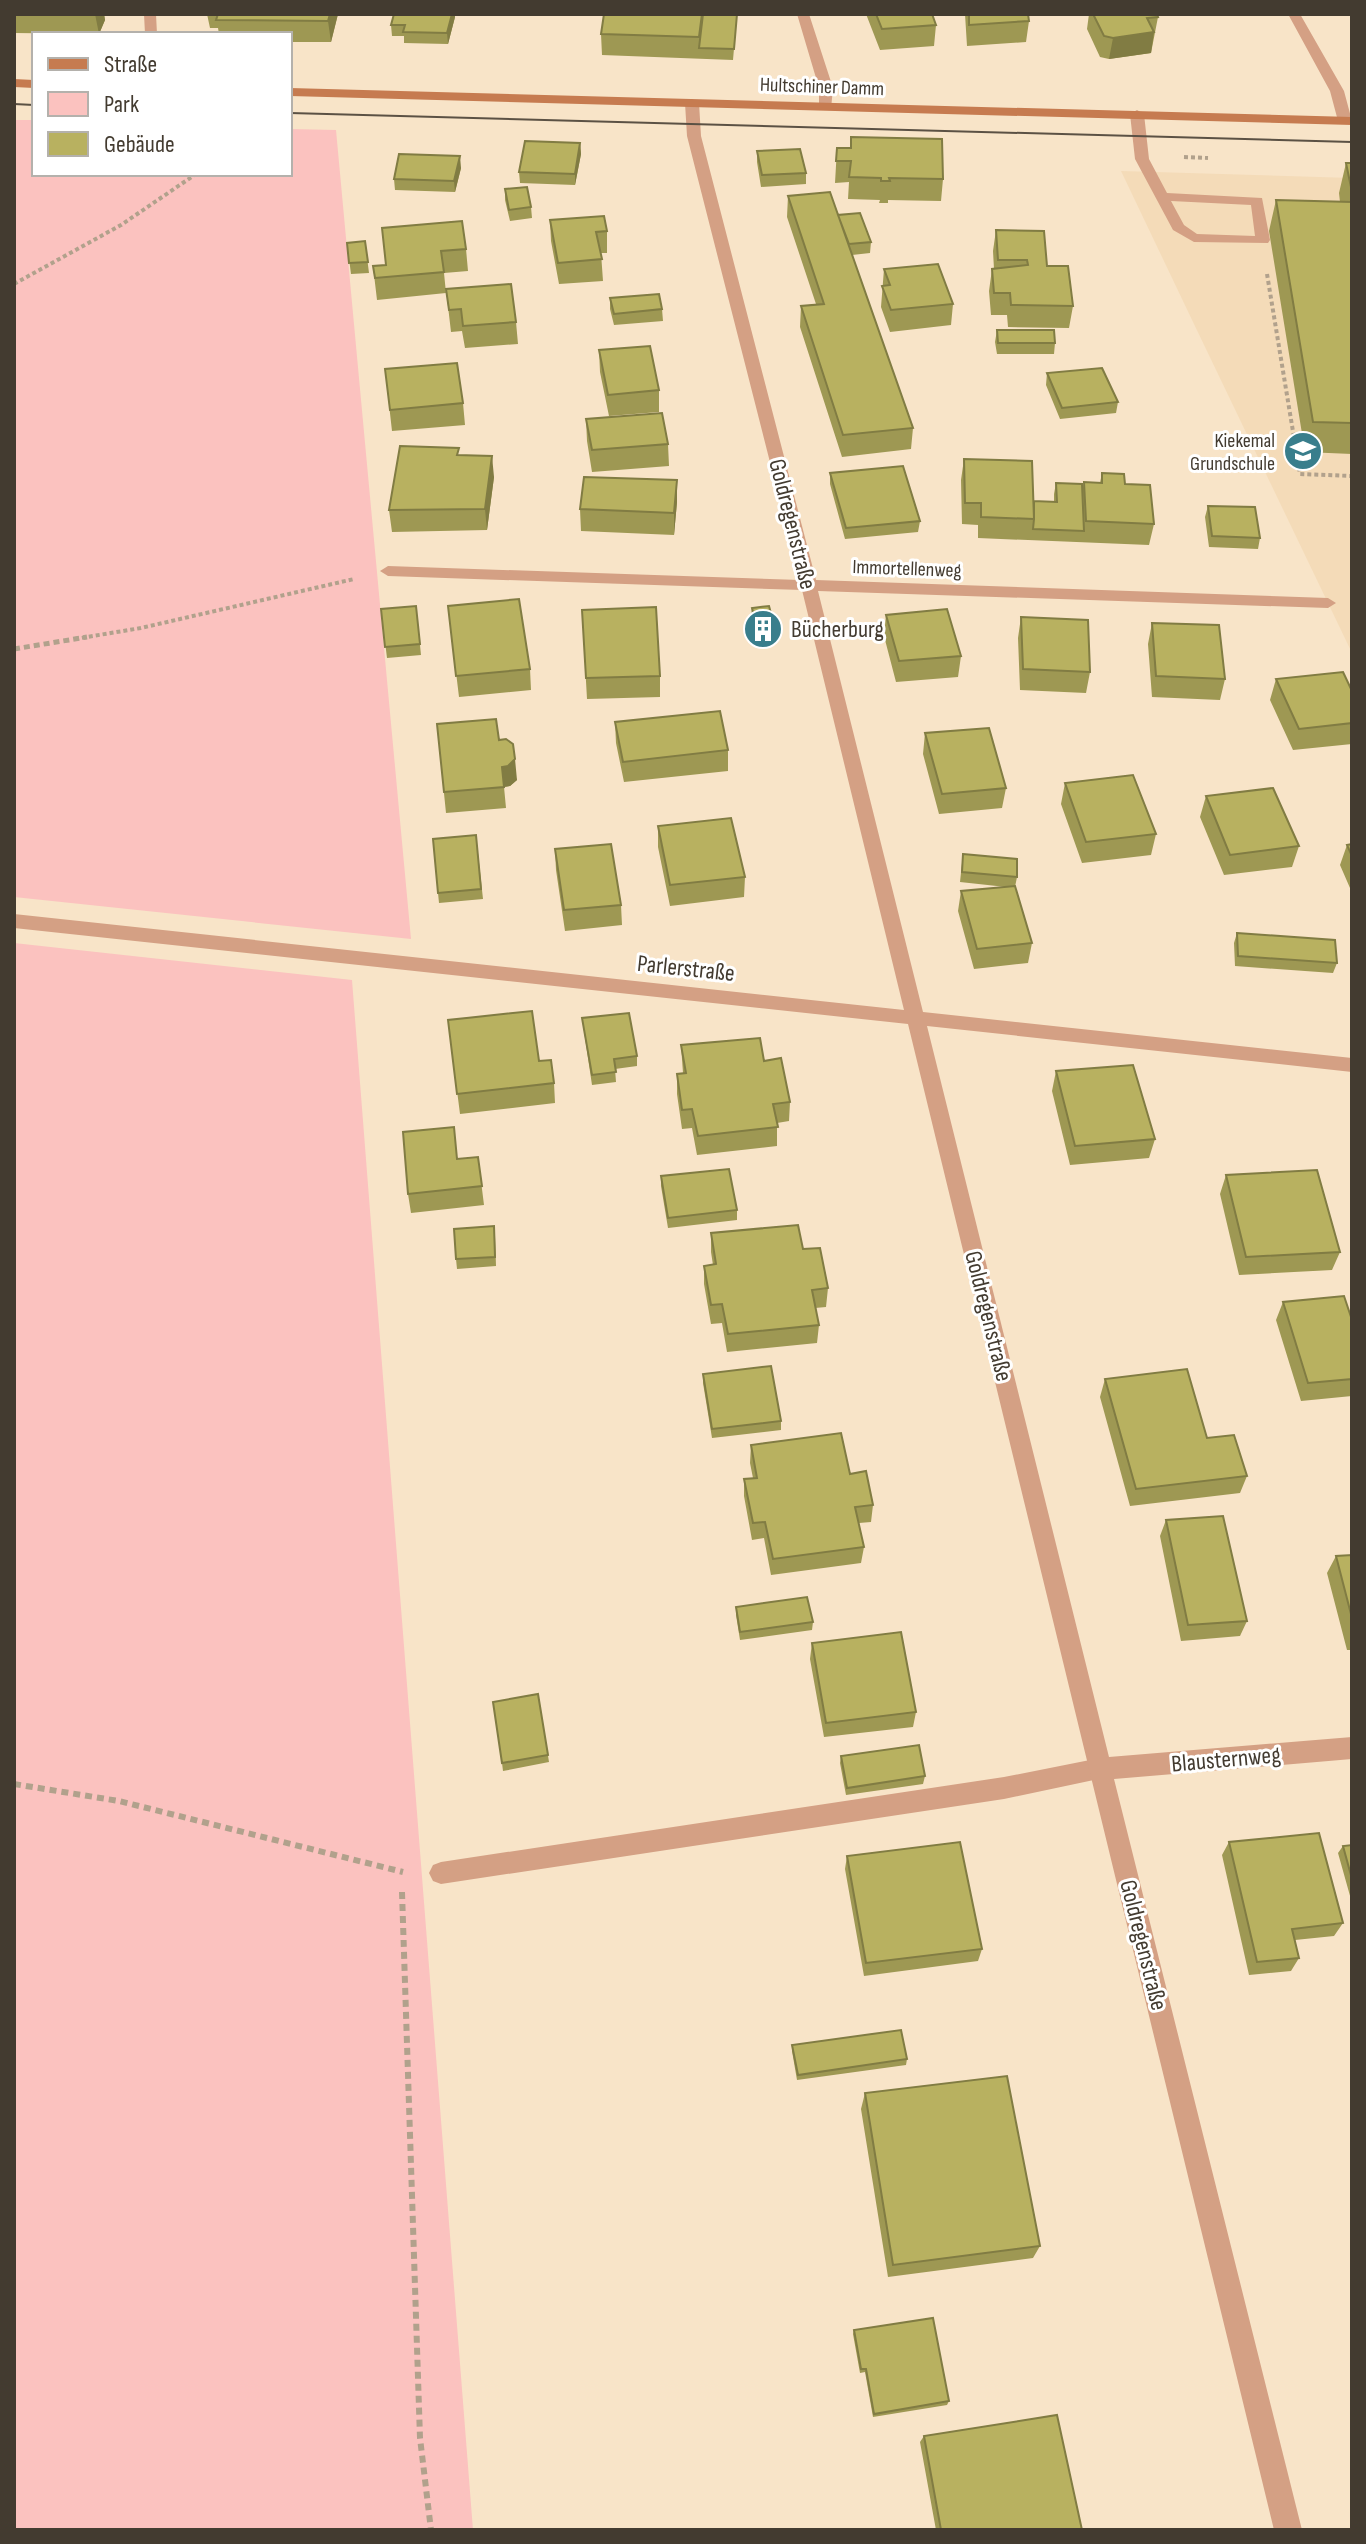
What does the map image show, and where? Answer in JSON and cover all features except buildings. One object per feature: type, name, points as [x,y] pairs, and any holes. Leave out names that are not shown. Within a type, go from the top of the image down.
[{"type":"main road","name":"Hultschiner Damm","points":[[292,92],[1349,121]]},
{"type":"street","points":[[803,14],[826,88],[826,106]]},
{"type":"street","points":[[1294,14],[1337,91],[1349,121]]},
{"type":"street","name":"Goldregenstraße","points":[[692,103],[694,136],[809,585],[1288,2530]]},
{"type":"street","points":[[1137,114],[1142,159],[1162,197],[1178,227],[1194,238],[1263,240],[1257,201],[1162,197]]},
{"type":"street","name":"Immortellenweg","points":[[388,571],[1328,603]]},
{"type":"street","name":"Parlerstraße","points":[[14,921],[1352,1065]]},
{"type":"street","name":"Blausternweg","points":[[441,1873],[1004,1788],[1100,1769],[1352,1748]]},
{"type":"path","points":[[1183,157],[1208,158]]},
{"type":"path","points":[[14,284],[121,225],[193,176]]},
{"type":"path","points":[[1263,240],[1271,310],[1300,474],[1352,476]]},
{"type":"path","points":[[14,649],[141,628],[388,571]]},
{"type":"path","points":[[14,1784],[119,1801],[402,1872],[441,1873]]},
{"type":"path","points":[[402,1872],[420,2438],[431,2530]]},
{"type":"shaded area","name":"Kiekemal Grundschule","points":[[1121,171],[1352,178],[1352,653],[1193,322]]},
{"type":"green space","points":[[14,120],[32,120],[32,176],[292,176],[292,129],[336,130],[411,939],[14,897]]},
{"type":"green space","points":[[14,943],[352,980],[473,2530],[14,2530]]},
{"type":"tram line","points":[[14,104],[32,105]]},
{"type":"tram line","points":[[292,113],[1352,142]]},
{"type":"place","name":"Kiekemal Grundschule","points":[[1303,451]]},
{"type":"place","name":"Bücherburg","points":[[763,629]]}]
